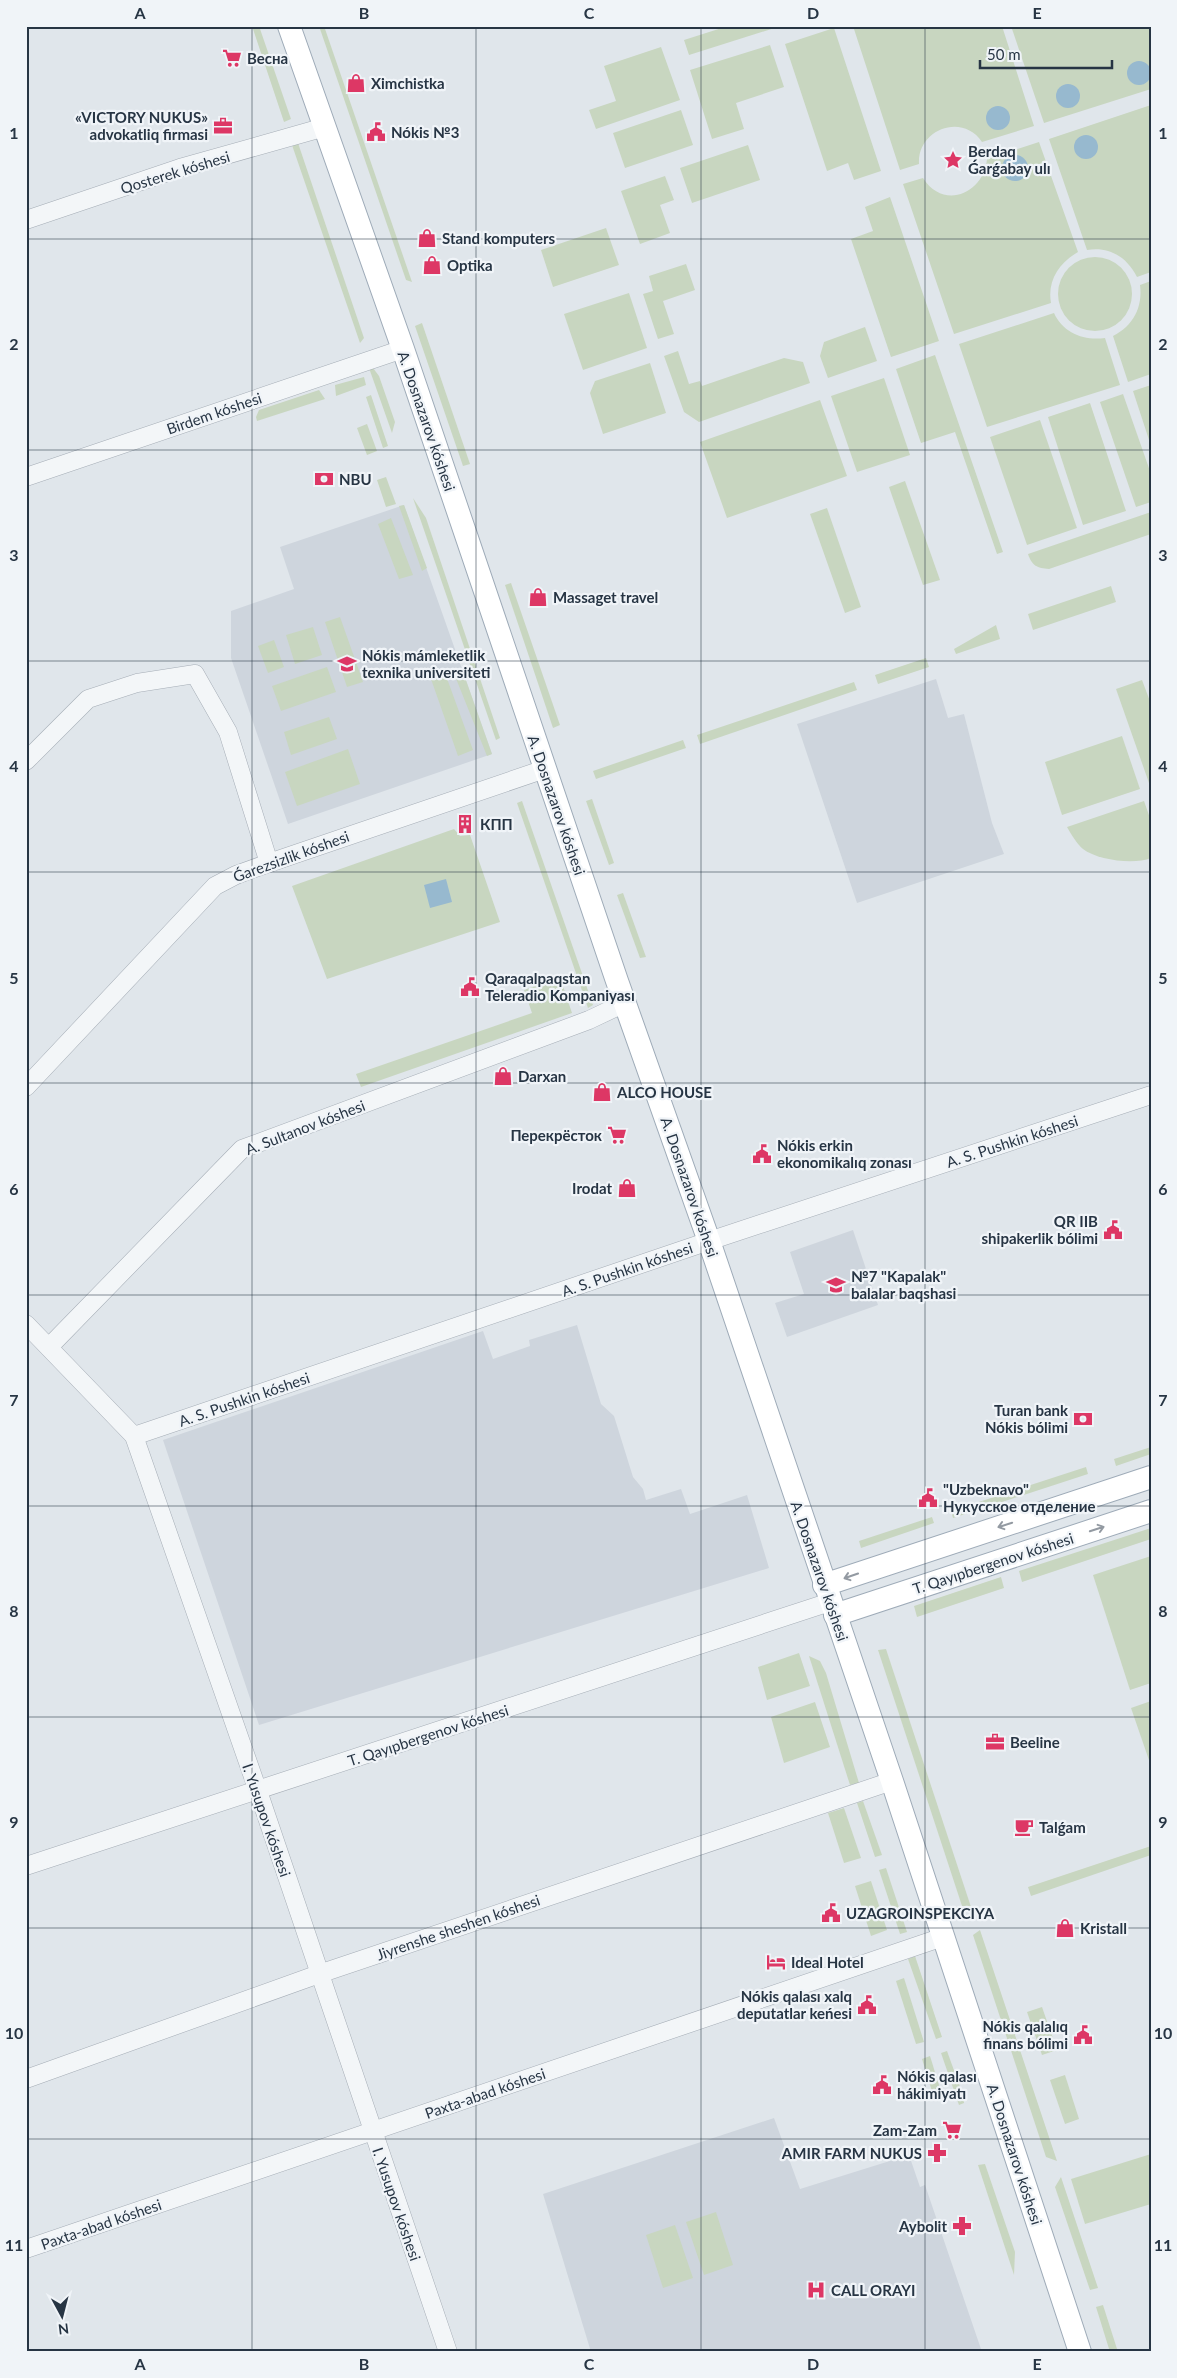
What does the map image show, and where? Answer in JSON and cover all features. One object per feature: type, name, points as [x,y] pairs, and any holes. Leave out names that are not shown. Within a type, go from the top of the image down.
[{"type":"main road","name":"A. Dosnazarov kóshesi","points":[[289,26],[403,349],[625,1003],[710,1241],[892,1781],[1080,2352]]},
{"type":"main road","name":"T. Qayıpbergenov kóshesi","points":[[830,1601],[1151,1477]]},
{"type":"main road","name":"T. Qayıpbergenov kóshesi","points":[[830,1601],[1151,1511]]},
{"type":"street","name":"Qosterek kóshesi","points":[[26,220],[180,168],[325,128]]},
{"type":"street","name":"Birdem kóshesi","points":[[26,477],[403,349]]},
{"type":"street","points":[[26,761],[88,699],[137,683],[195,674],[228,732],[269,862]]},
{"type":"street","name":"Ǵarezsizlik kóshesi","points":[[26,1087],[215,886],[236,875],[269,862],[544,769]]},
{"type":"street","name":"A. Sultanov kóshesi","points":[[49,1347],[242,1149],[590,1020],[625,1003]]},
{"type":"street","name":"A. S. Pushkin kóshesi","points":[[134,1436],[710,1241],[1151,1096]]},
{"type":"street","name":"I. Yusupov kóshesi","points":[[26,1324],[134,1436],[258,1791],[448,2352]]},
{"type":"street","name":"T. Qayıpbergenov kóshesi","points":[[26,1866],[830,1601]]},
{"type":"street","name":"Jiyrenshe sheshen kóshesi","points":[[26,2079],[319,1974],[892,1781]]},
{"type":"street","name":"Paxta-abad kóshesi","points":[[26,2249],[943,1937]]},
{"type":"shaded area","name":"Nókis mámleketlik texnika universiteti","points":[[404,505],[492,754],[288,824],[231,658],[231,611],[294,589],[280,547]]},
{"type":"shaded area","points":[[936,679],[948,718],[964,714],[992,823],[1004,854],[857,903],[797,724]]},
{"type":"shaded area","name":"№7 \"Kapalak\" balalar baqshasi","points":[[853,1230],[878,1305],[787,1337],[775,1303],[804,1294],[790,1252]]},
{"type":"shaded area","points":[[577,1325],[601,1404],[614,1416],[633,1477],[643,1489],[646,1500],[681,1489],[690,1514],[747,1495],[769,1568],[259,1725],[163,1440],[483,1331],[493,1359],[530,1346],[529,1340]]},
{"type":"shaded area","points":[[774,2118],[800,2189],[909,2155],[920,2187],[925,2185],[982,2352],[591,2352],[543,2194]]},
{"type":"green space","points":[[252,26],[259,26],[291,119],[284,122]]},
{"type":"green space","points":[[319,26],[324,26],[412,282],[406,280]]},
{"type":"green space","points":[[728,26],[781,26],[689,55],[684,40]]},
{"type":"green space","points":[[853,26],[1002,26],[1034,126],[982,142],[973,133],[963,128],[942,129],[925,142],[920,152],[919,164],[900,170]]},
{"type":"green space","points":[[1011,26],[1151,26],[1151,89],[1044,123]]},
{"type":"green space","points":[[834,28],[881,171],[854,180],[848,163],[827,171],[785,44]]},
{"type":"green space","points":[[770,45],[784,87],[736,103],[744,129],[712,139],[690,70]]},
{"type":"green space","points":[[661,47],[680,100],[596,129],[589,110],[616,101],[604,66]]},
{"type":"green space","points":[[1151,105],[1151,272],[1137,277],[1128,264],[1116,255],[1103,250],[1087,250],[1049,139]]},
{"type":"green space","points":[[681,110],[693,145],[625,168],[613,133]]},
{"type":"green space","points":[[1039,142],[1078,252],[1071,256],[1056,273],[1051,287],[1051,303],[954,334],[903,184],[923,178],[941,194],[962,194],[979,181],[987,159]]},
{"type":"green space","points":[[298,143],[364,338],[360,343],[292,145]]},
{"type":"green space","points":[[748,145],[760,180],[692,203],[680,168]]},
{"type":"green space","points":[[665,176],[674,200],[660,205],[670,233],[640,244],[621,191]]},
{"type":"green space","points":[[890,197],[939,341],[891,357],[851,239],[873,231],[865,207]]},
{"type":"green space","points":[[606,228],[619,265],[553,287],[541,250]]},
{"type":"green space","points":[[1088,257],[1102,257],[1116,263],[1126,273],[1132,287],[1132,301],[1126,315],[1116,325],[1102,331],[1088,331],[1074,325],[1064,315],[1058,301],[1058,287],[1064,273],[1074,263]]},
{"type":"green space","points":[[686,264],[695,290],[663,301],[674,334],[658,339],[643,294],[653,291],[649,276]]},
{"type":"green space","points":[[1151,281],[1151,374],[1128,382],[1113,336],[1126,327],[1135,315],[1140,301],[1140,285]]},
{"type":"green space","points":[[629,293],[647,348],[583,370],[564,314]]},
{"type":"green space","points":[[1054,313],[1063,326],[1075,334],[1089,338],[1105,338],[1120,385],[987,427],[959,344]]},
{"type":"green space","points":[[422,323],[470,464],[463,466],[415,326]]},
{"type":"green space","points":[[865,327],[877,361],[828,378],[820,356],[824,342]]},
{"type":"green space","points":[[678,351],[689,384],[700,381],[702,386],[784,358],[803,362],[810,383],[699,422],[684,412],[664,356]]},
{"type":"green space","points":[[935,355],[1003,552],[997,554],[955,432],[921,443],[896,369]]},
{"type":"green space","points":[[650,363],[666,413],[603,434],[590,393],[595,381]]},
{"type":"green space","points":[[369,368],[373,368],[379,376],[395,422],[392,433]]},
{"type":"green space","points":[[364,377],[366,385],[336,396],[335,385]]},
{"type":"green space","points":[[884,378],[910,455],[857,472],[831,396]]},
{"type":"green space","points":[[1151,385],[1151,446],[1133,391]]},
{"type":"green space","points":[[319,390],[325,399],[257,421],[256,417],[259,410]]},
{"type":"green space","points":[[1123,394],[1151,474],[1151,502],[1136,507],[1100,402]]},
{"type":"green space","points":[[371,395],[388,446],[383,448],[366,397]]},
{"type":"green space","points":[[820,400],[847,476],[727,518],[700,442]]},
{"type":"green space","points":[[1090,403],[1126,511],[1083,525],[1048,417]]},
{"type":"green space","points":[[1040,420],[1077,528],[1027,545],[990,437]]},
{"type":"green space","points":[[367,424],[377,451],[367,455],[357,428]]},
{"type":"green space","points":[[386,477],[396,504],[386,507],[377,480]]},
{"type":"green space","points":[[905,481],[940,580],[923,585],[889,487]]},
{"type":"green space","points":[[413,498],[426,518],[500,738],[496,740]]},
{"type":"green space","points":[[404,505],[427,568],[422,571],[399,506]]},
{"type":"green space","points":[[827,508],[861,607],[845,613],[810,514]]},
{"type":"green space","points":[[1151,512],[1151,534],[1049,569],[1036,566],[1028,554]]},
{"type":"green space","points":[[391,518],[413,575],[399,579],[378,524]]},
{"type":"green space","points":[[511,583],[560,725],[553,728],[505,585]]},
{"type":"green space","points":[[1111,586],[1116,602],[1033,630],[1028,614]]},
{"type":"green space","points":[[340,617],[363,682],[347,687],[325,622]]},
{"type":"green space","points":[[996,625],[1000,639],[956,654],[954,649]]},
{"type":"green space","points":[[313,627],[322,655],[295,664],[286,635]]},
{"type":"green space","points":[[274,640],[284,667],[268,673],[258,646]]},
{"type":"green space","points":[[926,658],[929,667],[878,684],[875,675]]},
{"type":"green space","points":[[327,667],[336,692],[281,711],[272,686]]},
{"type":"green space","points":[[462,669],[492,754],[487,756],[453,671]]},
{"type":"green space","points":[[445,673],[473,750],[458,756],[431,679]]},
{"type":"green space","points":[[1142,680],[1151,704],[1151,783],[1149,783],[1116,689]]},
{"type":"green space","points":[[854,682],[857,690],[700,744],[697,735]]},
{"type":"green space","points":[[329,717],[337,739],[291,755],[284,732]]},
{"type":"green space","points":[[1122,736],[1140,789],[1062,815],[1045,762]]},
{"type":"green space","points":[[683,740],[686,748],[596,779],[593,771]]},
{"type":"green space","points":[[348,749],[360,784],[297,806],[285,772]]},
{"type":"green space","points":[[592,799],[614,863],[609,865],[586,801]]},
{"type":"green space","points":[[522,801],[593,1005],[588,1008],[517,803]]},
{"type":"green space","points":[[1144,801],[1151,821],[1151,858],[1126,861],[1097,856],[1083,849],[1067,827]]},
{"type":"green space","points":[[454,829],[460,836],[470,835],[500,922],[327,979],[292,886]]},
{"type":"green space","points":[[623,893],[646,957],[640,958],[617,895]]},
{"type":"green space","points":[[560,977],[572,1013],[361,1087],[356,1074],[532,1013],[524,990]]},
{"type":"green space","points":[[1151,1447],[1151,1454],[1116,1466],[1114,1459]]},
{"type":"green space","points":[[1086,1467],[1088,1474],[953,1518],[951,1511]]},
{"type":"green space","points":[[932,1517],[934,1523],[861,1548],[859,1541]]},
{"type":"green space","points":[[1151,1528],[1151,1539],[1022,1582],[1019,1571]]},
{"type":"green space","points":[[1151,1556],[1151,1683],[1130,1690],[1093,1575]]},
{"type":"green space","points":[[1001,1577],[1004,1588],[917,1617],[914,1606]]},
{"type":"green space","points":[[886,1649],[971,1907],[962,1906],[878,1650]]},
{"type":"green space","points":[[799,1653],[810,1686],[767,1700],[758,1667]]},
{"type":"green space","points":[[809,1656],[820,1661],[826,1673],[859,1783],[850,1785]]},
{"type":"green space","points":[[1151,1701],[1151,1766],[1131,1708]]},
{"type":"green space","points":[[815,1702],[830,1747],[784,1763],[771,1717]]},
{"type":"green space","points":[[863,1801],[882,1855],[875,1857],[857,1803]]},
{"type":"green space","points":[[844,1808],[861,1858],[844,1863],[828,1813]]},
{"type":"green space","points":[[1151,1846],[1151,1855],[1031,1896],[1028,1887]]},
{"type":"green space","points":[[886,1868],[907,1932],[900,1934],[879,1870]]},
{"type":"green space","points":[[871,1881],[887,1930],[871,1936],[855,1886]]},
{"type":"green space","points":[[980,1930],[1057,2161],[1046,2157],[973,1935]]},
{"type":"green space","points":[[915,1956],[942,2037],[936,2039],[908,1959]]},
{"type":"green space","points":[[904,1978],[924,2042],[916,2044],[896,1981]]},
{"type":"green space","points":[[1042,2007],[1057,2050],[1042,2055],[1027,2012]]},
{"type":"green space","points":[[947,2051],[964,2098],[964,2103],[959,2105],[941,2053]]},
{"type":"green space","points":[[930,2056],[943,2098],[935,2101],[922,2059]]},
{"type":"green space","points":[[1065,2075],[1079,2119],[1065,2124],[1050,2080]]},
{"type":"green space","points":[[1151,2154],[1151,2204],[1085,2224],[1071,2179]]},
{"type":"green space","points":[[985,2164],[1015,2252],[1014,2275],[978,2165]]},
{"type":"green space","points":[[1061,2177],[1098,2288],[1090,2290],[1055,2187]]},
{"type":"green space","points":[[716,2212],[733,2265],[704,2275],[686,2222]]},
{"type":"green space","points":[[675,2225],[693,2278],[663,2288],[646,2235]]},
{"type":"green space","points":[[1103,2305],[1118,2352],[1110,2352],[1096,2307]]},
{"type":"water","points":[[1139,61],[1148,64],[1151,73],[1148,82],[1139,85],[1130,82],[1127,73],[1130,64]]},
{"type":"water","points":[[1068,84],[1077,87],[1080,96],[1077,105],[1068,108],[1059,105],[1056,96],[1059,87]]},
{"type":"water","points":[[993,106],[1003,106],[1010,113],[1010,123],[1003,130],[993,130],[986,123],[986,113]]},
{"type":"water","points":[[1081,135],[1091,135],[1098,142],[1098,152],[1091,159],[1081,159],[1074,152],[1074,142]]},
{"type":"water","points":[[1015,155],[1024,159],[1028,168],[1024,177],[1015,181],[1006,177],[1002,168],[1006,159]]},
{"type":"water","points":[[446,879],[452,902],[430,908],[424,885]]},
{"type":"place","name":"Весна","points":[[232,58]]},
{"type":"place","name":"Ximchistka","points":[[356,83]]},
{"type":"place","name":"«VICTORY NUKUS» advokatliq firmasi","points":[[223,126]]},
{"type":"place","name":"Nókis №3","points":[[376,132]]},
{"type":"place","name":"Berdaq Ǵarǵabay ulı","points":[[953,160]]},
{"type":"place","name":"Stand komputers","points":[[427,238]]},
{"type":"place","name":"Optika","points":[[432,265]]},
{"type":"place","name":"NBU","points":[[324,479]]},
{"type":"place","name":"Massaget travel","points":[[538,597]]},
{"type":"place","name":"Nókis mámleketlik texnika universiteti","points":[[347,664]]},
{"type":"place","name":"КПП","points":[[465,824]]},
{"type":"place","name":"Qaraqalpaqstan Teleradio Kompaniyası","points":[[470,987]]},
{"type":"place","name":"Darxan","points":[[503,1076]]},
{"type":"place","name":"ALCO HOUSE","points":[[602,1092]]},
{"type":"place","name":"Перекрёсток","points":[[617,1135]]},
{"type":"place","name":"Nókis erkin ekonomikalıq zonası","points":[[762,1154]]},
{"type":"place","name":"Irodat","points":[[627,1188]]},
{"type":"place","name":"QR IIB shipakerlik bólimi","points":[[1113,1230]]},
{"type":"place","name":"№7 \"Kapalak\" balalar baqshasi","points":[[836,1285]]},
{"type":"place","name":"Turan bank Nókis bólimi","points":[[1083,1419]]},
{"type":"place","name":"\"Uzbeknavo\" Нукусское отделение","points":[[928,1498]]},
{"type":"place","name":"Beeline","points":[[995,1742]]},
{"type":"place","name":"Talǵam","points":[[1024,1827]]},
{"type":"place","name":"UZAGROINSPEKCIYA","points":[[831,1913]]},
{"type":"place","name":"Kristall","points":[[1065,1928]]},
{"type":"place","name":"Ideal Hotel","points":[[776,1962]]},
{"type":"place","name":"Nókis qalası xalq deputatlar keńesi","points":[[867,2005]]},
{"type":"place","name":"Nókis qalalıq finans bólimi","points":[[1083,2035]]},
{"type":"place","name":"Nókis qalası hákimiyatı","points":[[882,2085]]},
{"type":"place","name":"Zam-Zam","points":[[952,2130]]},
{"type":"place","name":"AMIR FARM NUKUS","points":[[937,2153]]},
{"type":"place","name":"Aybolit","points":[[962,2226]]},
{"type":"place","name":"CALL ORAYI","points":[[816,2290]]}]
